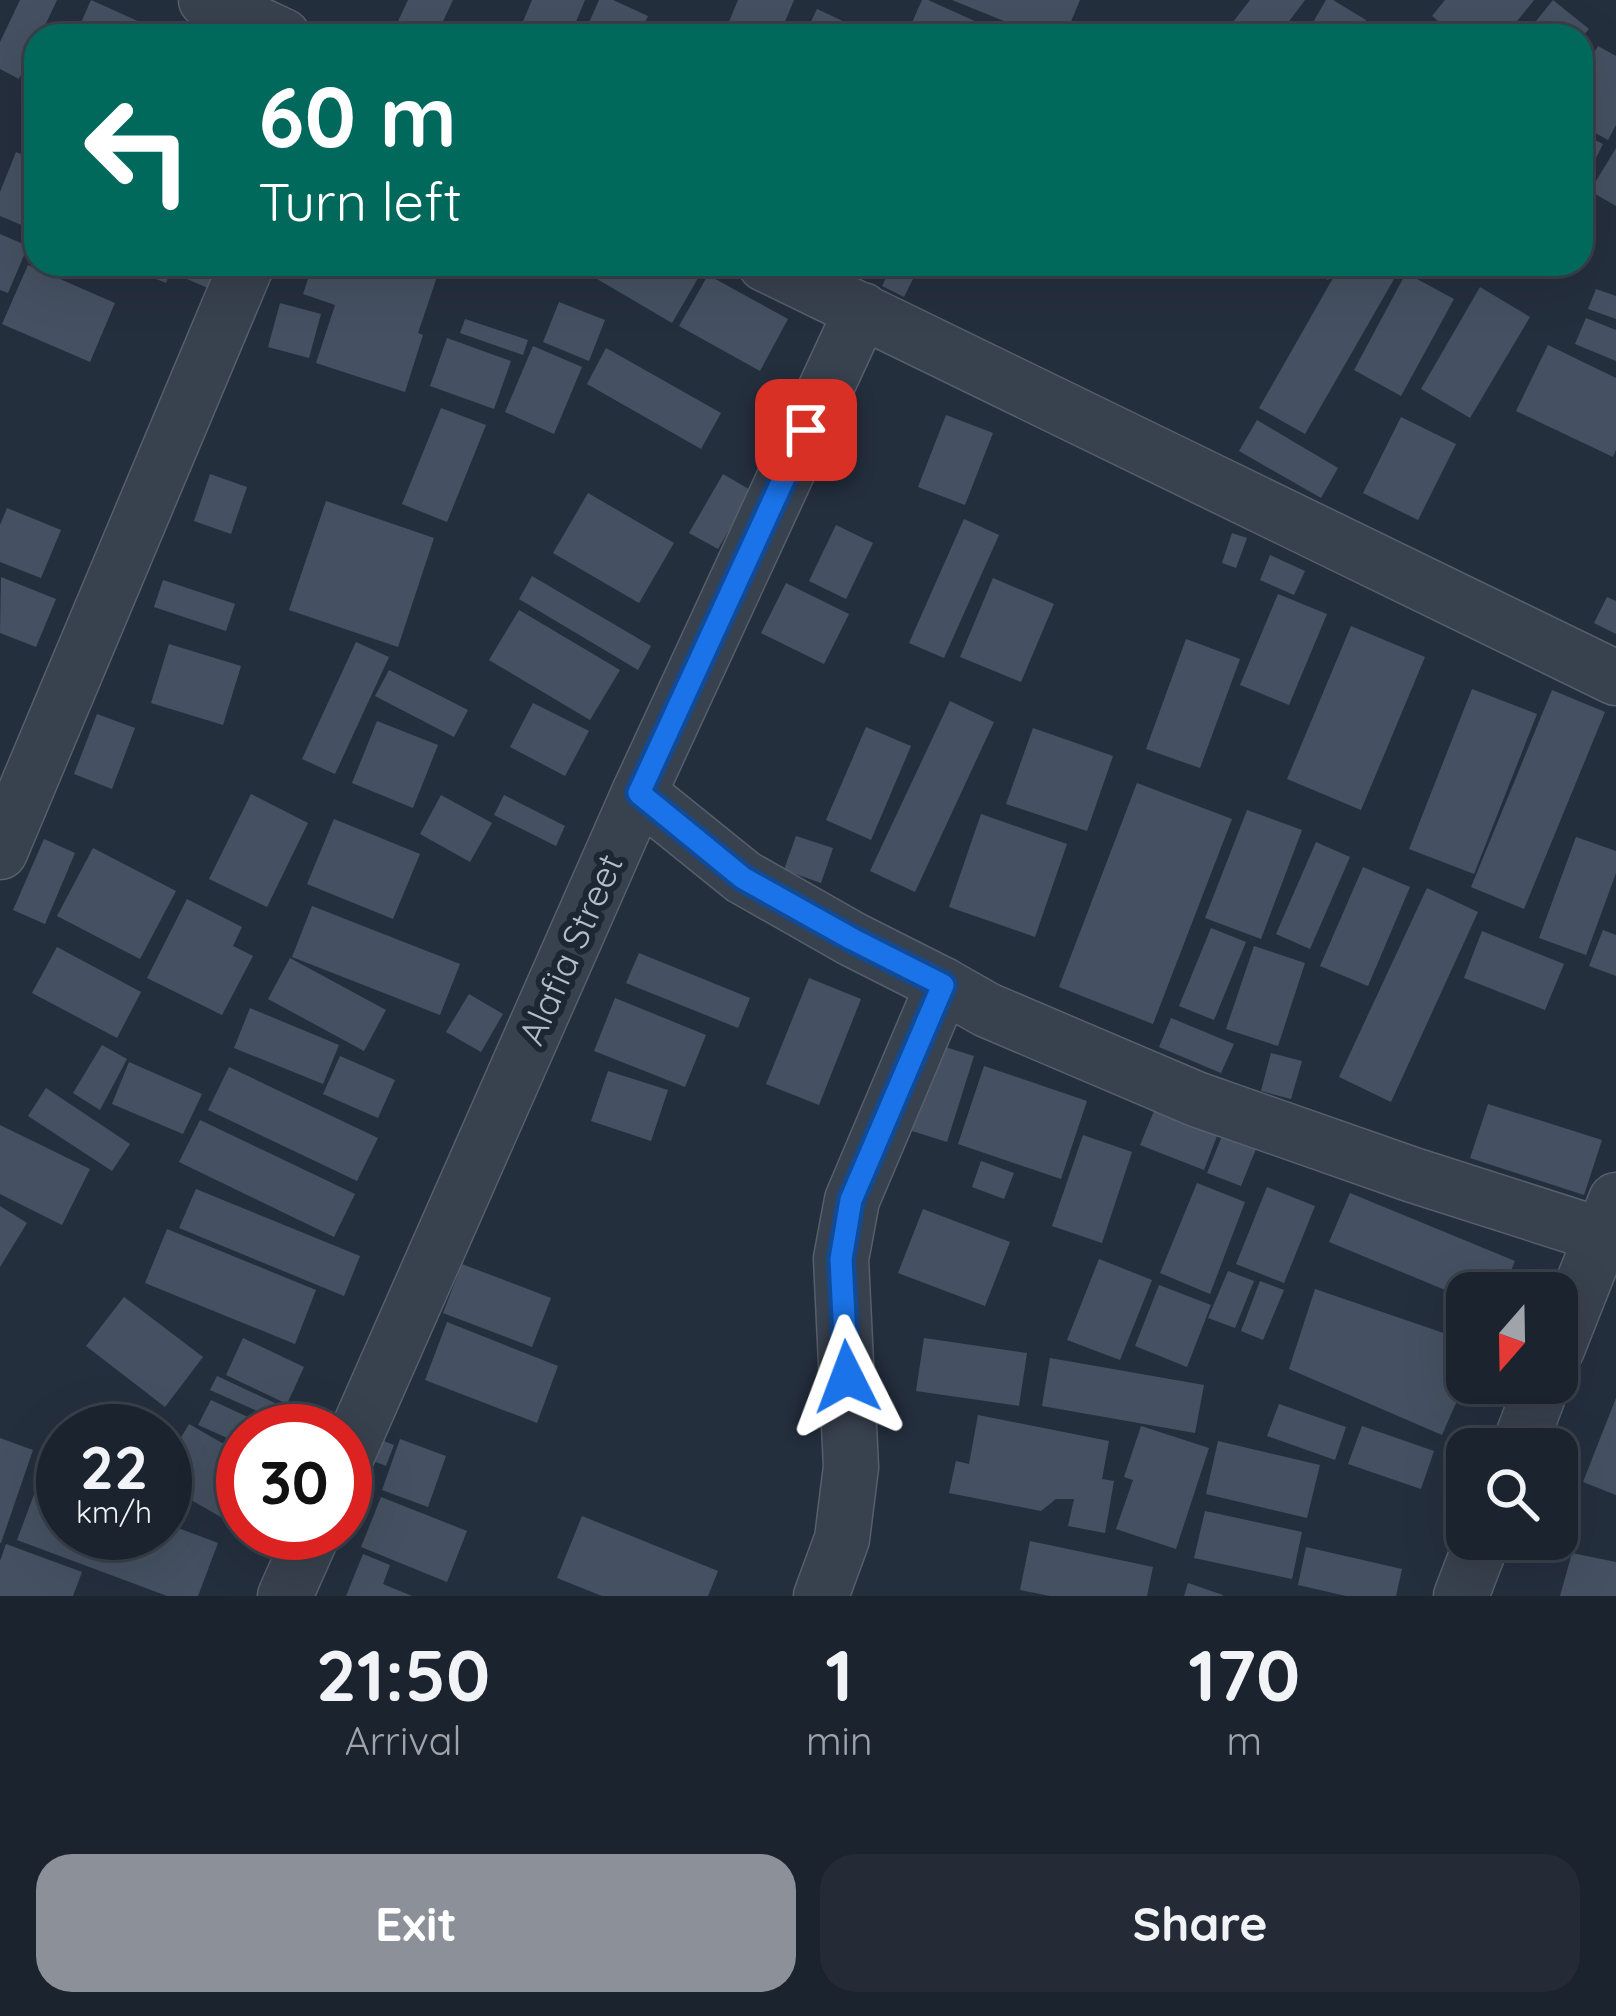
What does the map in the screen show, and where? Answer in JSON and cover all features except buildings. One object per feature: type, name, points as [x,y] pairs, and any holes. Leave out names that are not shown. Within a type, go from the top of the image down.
[{"type":"street","points":[[206,0],[257,24]]},
{"type":"street","points":[[0,852],[242,276]]},
{"type":"street","points":[[791,276],[1616,678]]},
{"type":"street","name":"Alafia Street","points":[[370,1404],[639,793],[862,310]]},
{"type":"street","points":[[639,793],[743,878],[987,1010],[1196,1099],[1413,1175],[1612,1225],[1578,1302]]},
{"type":"street","points":[[821,1596],[842,1539],[851,1467],[841,1259],[851,1200],[943,985]]},
{"type":"street","points":[[285,1596],[301,1560]]},
{"type":"street","points":[[1461,1596],[1475,1560]]},
{"type":"route","points":[[806,430],[639,793],[743,878],[943,985],[851,1200],[841,1259],[847,1377]]}]
